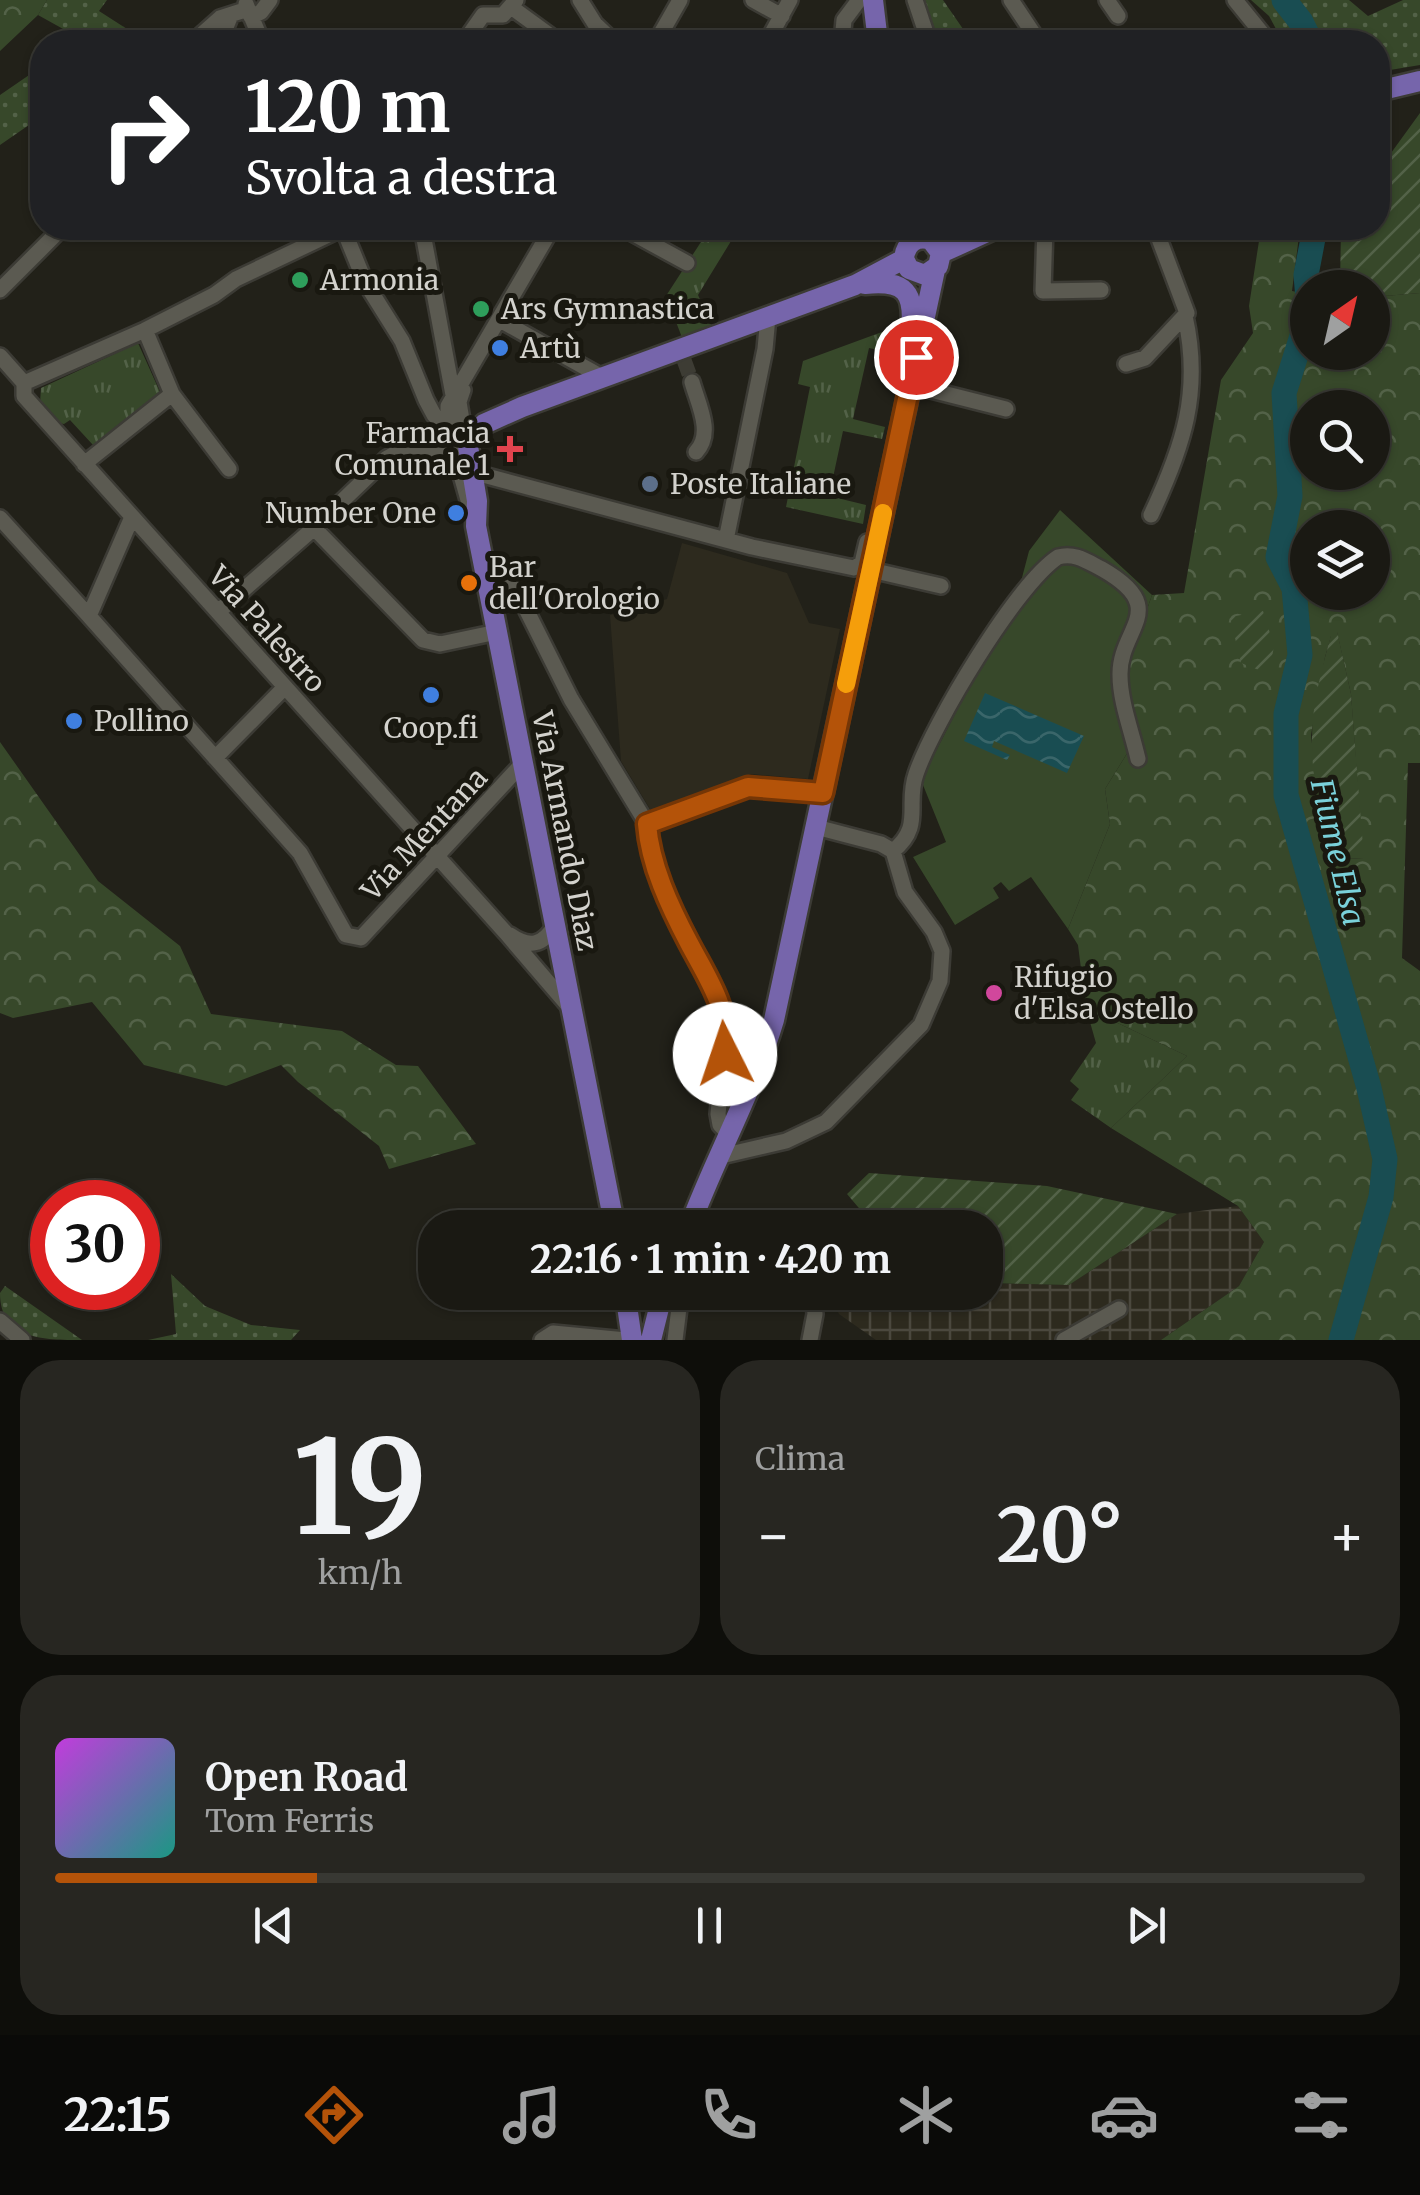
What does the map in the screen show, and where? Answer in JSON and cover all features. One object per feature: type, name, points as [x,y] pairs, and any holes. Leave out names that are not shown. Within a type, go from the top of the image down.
[{"type":"main road","points":[[873,0],[877,30]]},
{"type":"main road","points":[[1390,87],[1420,81]]},
{"type":"main road","points":[[461,448],[474,431],[497,418],[602,377],[682,354],[855,285],[904,260],[912,242],[933,243]]},
{"type":"main road","points":[[904,260],[919,274],[933,243]]},
{"type":"main road","points":[[696,1210],[774,1020],[911,382],[933,243]]},
{"type":"main road","points":[[855,285],[890,282],[909,296],[913,315],[911,382]]},
{"type":"main road","name":"Via Armando Diaz","points":[[461,448],[472,472],[476,526],[613,1210]]},
{"type":"main road","points":[[631,1310],[640,1339]]},
{"type":"main road","points":[[640,1339],[661,1310]]},
{"type":"street","points":[[206,30],[248,9],[261,12],[270,0]]},
{"type":"street","points":[[663,30],[680,0]]},
{"type":"street","points":[[753,0],[782,16]]},
{"type":"street","points":[[774,30],[790,0]]},
{"type":"street","points":[[843,30],[844,20],[859,0]]},
{"type":"street","points":[[916,0],[925,30]]},
{"type":"street","points":[[1011,0],[1031,30]]},
{"type":"street","points":[[1107,0],[1118,16]]},
{"type":"street","points":[[1235,0],[1259,30]]},
{"type":"street","points":[[582,1],[600,30]]},
{"type":"street","points":[[473,30],[483,16],[504,15],[513,4],[544,30]]},
{"type":"street","points":[[225,30],[232,15]]},
{"type":"street","points":[[0,290],[50,240]]},
{"type":"street","points":[[24,383],[145,330],[318,240]]},
{"type":"street","points":[[348,240],[365,282],[402,341],[434,415],[461,448]]},
{"type":"street","points":[[424,240],[453,395]]},
{"type":"street","points":[[448,429],[448,406],[453,395],[545,240]]},
{"type":"street","points":[[646,240],[687,263]]},
{"type":"street","points":[[1044,240],[1043,291],[1101,290]]},
{"type":"street","points":[[1126,364],[1145,358],[1187,310],[1159,240]]},
{"type":"street","points":[[1151,515],[1178,456],[1190,400],[1193,365],[1185,316]]},
{"type":"street","points":[[726,540],[768,318]]},
{"type":"street","points":[[500,320],[602,377]]},
{"type":"street","points":[[145,330],[172,394],[229,469]]},
{"type":"street","name":"Via Palestro","points":[[0,356],[24,383],[24,396],[506,932],[572,1011]]},
{"type":"street","points":[[472,368],[460,398],[461,448],[476,526]]},
{"type":"street","points":[[692,382],[704,424],[704,441],[696,452]]},
{"type":"street","points":[[911,382],[1006,409]]},
{"type":"street","points":[[84,464],[172,394]]},
{"type":"street","points":[[218,612],[393,454],[461,448]]},
{"type":"street","points":[[472,472],[726,540],[856,568],[862,561],[877,503],[891,477]]},
{"type":"street","points":[[88,616],[132,516]]},
{"type":"street","points":[[0,518],[215,758],[285,687]]},
{"type":"street","points":[[314,528],[423,640],[440,644],[498,632]]},
{"type":"street","points":[[892,851],[910,833],[916,776],[953,698],[1009,613],[1047,566],[1062,555],[1078,558],[1114,576],[1138,606],[1138,619],[1120,673],[1138,758]]},
{"type":"street","points":[[484,562],[499,567],[512,581],[571,699],[647,824],[653,856],[669,900],[725,1016],[718,1114],[720,1125],[728,1133]]},
{"type":"street","points":[[870,570],[942,586]]},
{"type":"street","name":"Via Mentana","points":[[215,758],[308,862],[341,930],[354,939],[360,938],[523,763]]},
{"type":"street","points":[[647,824],[748,787],[823,793]]},
{"type":"street","points":[[716,1157],[772,1145],[812,1130],[830,1118],[921,1025],[942,970],[939,942],[905,892],[892,851],[880,844],[816,828]]},
{"type":"street","points":[[506,932],[532,944],[545,939],[555,925]]},
{"type":"street","points":[[1064,1340],[1119,1309]]},
{"type":"street","points":[[672,1310],[675,1340]]},
{"type":"street","points":[[810,1340],[815,1310]]},
{"type":"street","points":[[0,1321],[22,1340]]},
{"type":"street","points":[[542,1340],[546,1334],[640,1339]]},
{"type":"shaded area","points":[[682,543],[787,573],[809,623],[840,629],[808,779],[751,774],[653,814],[621,761],[610,615],[667,599]]},
{"type":"shaded area","points":[[1238,1206],[1264,1242],[1239,1286],[1161,1340],[876,1340],[837,1310],[1003,1310],[1003,1283],[1069,1285],[1177,1214]]},
{"type":"green space","points":[[0,0],[47,0],[38,15],[0,51]]},
{"type":"green space","points":[[47,0],[107,0],[99,11],[127,29],[65,30],[38,15]]},
{"type":"green space","points":[[923,0],[943,0],[964,30],[932,30]]},
{"type":"green space","points":[[1251,0],[1349,0],[1368,16],[1403,0],[1420,0],[1420,65],[1390,70],[1390,30],[1277,30],[1269,16]]},
{"type":"green space","points":[[30,74],[30,124],[0,145],[0,95]]},
{"type":"green space","points":[[1420,113],[1420,293],[1390,296],[1390,270],[1340,270],[1341,240],[1390,240],[1390,154]]},
{"type":"green space","points":[[702,240],[732,240],[698,295],[712,327],[683,340],[666,296]]},
{"type":"green space","points":[[1259,240],[1298,240],[1295,270],[1290,270],[1290,370],[1390,370],[1390,296],[1420,293],[1420,763],[1408,763],[1402,958],[1420,971],[1420,1340],[1161,1340],[1239,1286],[1264,1242],[1238,1206],[1111,1128],[1187,1056],[1086,1008],[1078,945],[1068,929],[1110,824],[1105,789],[1136,739],[1124,676],[1152,595],[1184,593],[1221,380],[1253,333],[1249,306]],"holes":[[[1337,632],[1351,694],[1363,859],[1325,857],[1311,735],[1325,657],[1331,636]]]},
{"type":"green space","points":[[890,329],[884,351],[869,348],[853,419],[885,427],[882,439],[843,431],[829,496],[866,505],[863,524],[786,507],[810,387],[798,384],[803,361]]},
{"type":"green space","points":[[138,343],[160,392],[93,445],[70,420],[58,423],[40,403],[41,388]]},
{"type":"green space","points":[[1060,510],[1152,595],[1124,676],[1136,739],[1105,789],[1110,824],[1068,929],[1031,877],[1009,891],[1001,882],[993,888],[999,898],[955,925],[913,857],[946,842],[921,780],[1019,589],[1029,551]]},
{"type":"green space","points":[[1263,611],[1274,646],[1269,674],[1241,663],[1230,617]]},
{"type":"green space","points":[[1337,631],[1351,694],[1364,859],[1325,857],[1315,783],[1312,725],[1331,635]]},
{"type":"green space","points":[[0,742],[98,881],[180,946],[211,1014],[342,1031],[396,1065],[418,1066],[476,1144],[389,1169],[379,1146],[281,1065],[226,1086],[144,1065],[92,1002],[13,1018],[0,1013]]},
{"type":"green space","points":[[1086,1008],[1187,1056],[1111,1128],[1071,1100],[1079,1089],[1070,1081],[1096,1043]]},
{"type":"green space","points":[[869,1173],[1047,1186],[1177,1214],[1069,1285],[1003,1283],[1003,1210],[861,1210],[847,1194]]},
{"type":"green space","points":[[171,1274],[205,1306],[251,1325],[300,1330],[291,1340],[148,1340],[176,1334]]},
{"type":"green space","points":[[5,1286],[30,1304],[30,1310],[39,1310],[82,1340],[39,1338],[16,1329],[2,1309],[0,1293]]},
{"type":"water","points":[[985,693],[1084,736],[1067,773],[994,741],[992,747],[1010,755],[1007,760],[964,741]]},
{"type":"waterway","name":"Fiume Elsa","points":[[1284,0],[1305,30]]},
{"type":"waterway","name":"Fiume Elsa","points":[[1307,270],[1313,240]]},
{"type":"waterway","name":"Fiume Elsa","points":[[1291,370],[1284,393],[1290,496],[1278,557],[1294,588],[1300,655],[1286,714],[1286,795],[1369,1088],[1385,1159],[1381,1197],[1341,1340]]},
{"type":"tunnel","points":[[684,360],[692,382]]},
{"type":"slow traffic","points":[[846,684],[883,513]]},
{"type":"place","name":"Armonia","points":[[300,280]]},
{"type":"place","name":"Ars Gymnastica","points":[[481,309]]},
{"type":"place","name":"Artù","points":[[500,348]]},
{"type":"place","name":"Farmacia Comunale 1","points":[[510,449]]},
{"type":"place","name":"Poste Italiane","points":[[650,484]]},
{"type":"place","name":"Number One","points":[[456,513]]},
{"type":"place","name":"Bar dell'Orologio","points":[[469,583]]},
{"type":"place","name":"Coop.fi","points":[[431,695]]},
{"type":"place","name":"Pollino","points":[[74,721]]},
{"type":"place","name":"Rifugio d'Elsa Ostello","points":[[994,993]]},
{"type":"route","points":[[725,1054],[722,1006],[669,900],[653,856],[647,824],[748,787],[823,793],[916,357]]}]
